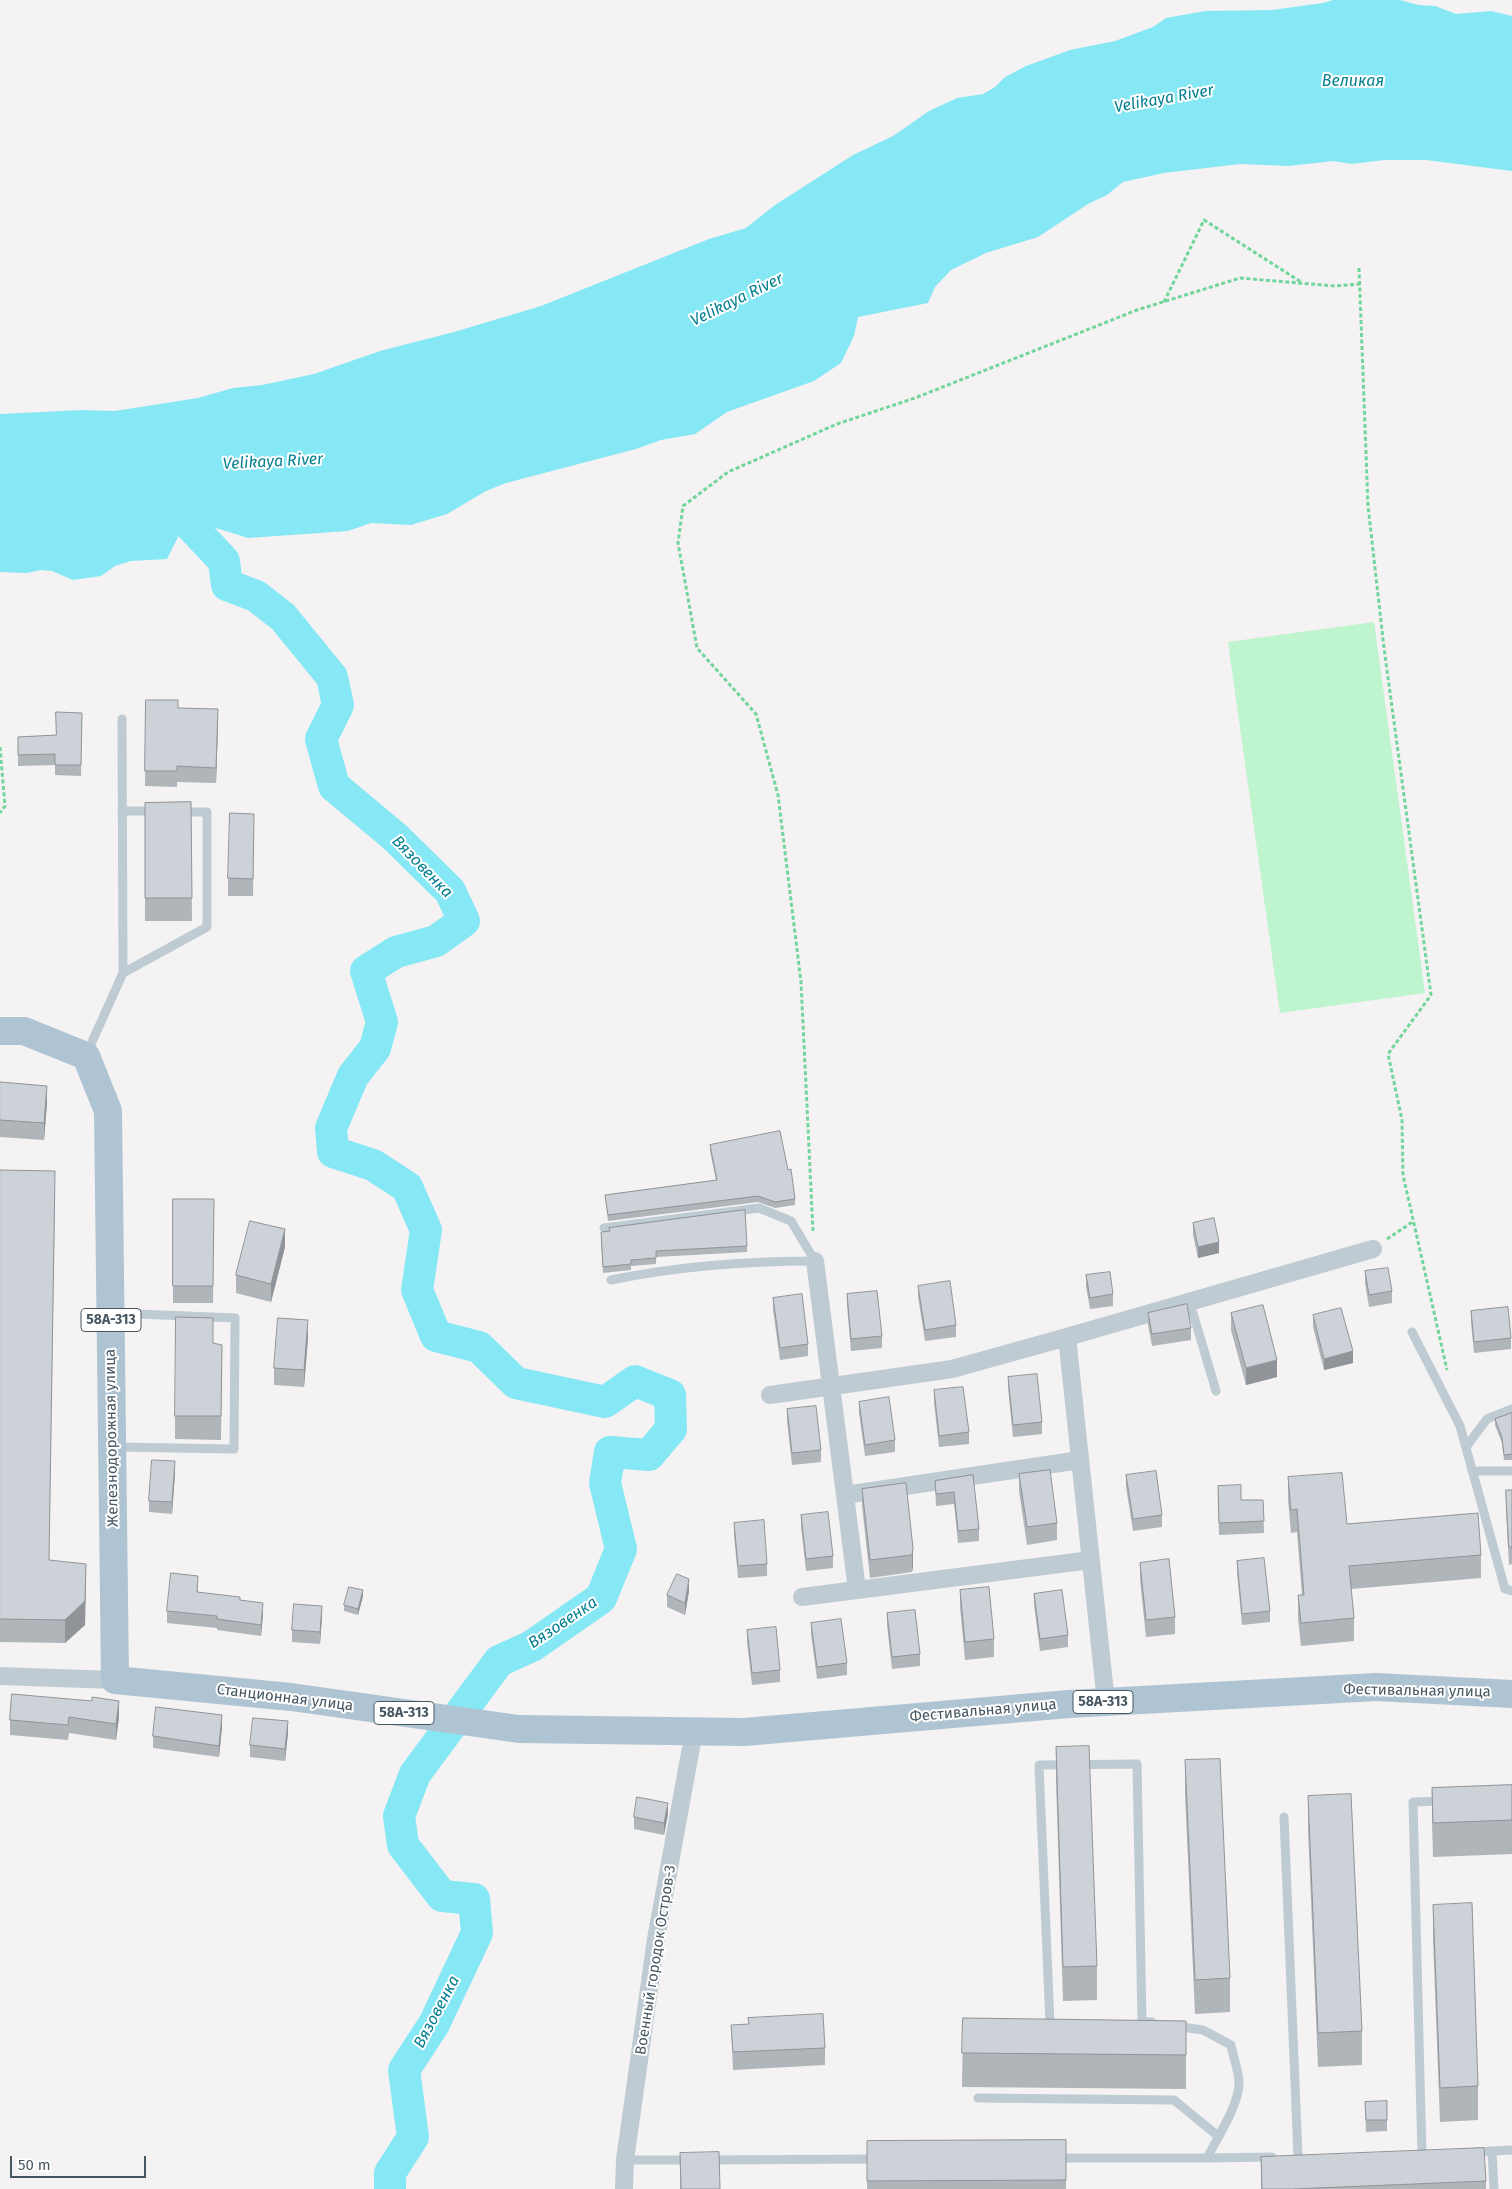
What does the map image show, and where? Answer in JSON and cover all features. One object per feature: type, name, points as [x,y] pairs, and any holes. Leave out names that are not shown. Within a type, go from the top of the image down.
[{"type":"main road","points":[[0,1031],[24,1031],[86,1056]]},
{"type":"main road","name":"Железнодорожная улица","points":[[86,1056],[108,1111],[115,1680]]},
{"type":"main road","name":"Станционная улица","points":[[115,1680],[291,1697],[519,1729],[694,1731]]},
{"type":"main road","name":"Фестивальная улица","points":[[694,1731],[744,1732],[1106,1702],[1376,1687],[1512,1694]]},
{"type":"street","points":[[770,1394],[952,1369],[1373,1249]]},
{"type":"street","points":[[815,1261],[857,1590]]},
{"type":"street","points":[[1067,1337],[1106,1702]]},
{"type":"street","points":[[845,1496],[1080,1460]]},
{"type":"street","points":[[802,1597],[1091,1560]]},
{"type":"street","points":[[0,1676],[115,1680]]},
{"type":"street","name":"Военный городок Остров-3","points":[[624,2189],[625,2160],[656,1939],[694,1731]]},
{"type":"lane","points":[[86,1056],[123,973],[122,719]]},
{"type":"lane","points":[[122,811],[207,812],[207,927],[123,973]]},
{"type":"lane","points":[[604,1228],[759,1208],[791,1221],[815,1261]]},
{"type":"lane","points":[[611,1280],[665,1269],[700,1265],[761,1261],[815,1261]]},
{"type":"lane","points":[[1185,1303],[1193,1313],[1216,1390]]},
{"type":"lane","points":[[110,1312],[235,1318],[234,1449],[112,1447]]},
{"type":"lane","points":[[1412,1332],[1460,1426],[1504,1589],[1512,1591]]},
{"type":"lane","points":[[1466,1448],[1487,1419],[1512,1408]]},
{"type":"lane","points":[[1472,1471],[1512,1471]]},
{"type":"lane","points":[[1068,2024],[1050,2024],[1039,1765],[1136,1764],[1138,2022],[1203,2030],[1230,2045],[1239,2083],[1232,2109],[1207,2158]]},
{"type":"lane","points":[[1422,2155],[1413,1802],[1452,1801]]},
{"type":"lane","points":[[1048,2158],[1294,2156],[1284,1817]]},
{"type":"lane","points":[[978,2098],[1174,2100],[1218,2136]]},
{"type":"lane","points":[[1466,2153],[1512,2150]]},
{"type":"lane","points":[[1492,2151],[1494,2189]]},
{"type":"lane","points":[[625,2160],[888,2159]]},
{"type":"path","points":[[1164,302],[1204,220],[1304,283]]},
{"type":"path","points":[[1359,268],[1368,506],[1384,648],[1431,995],[1388,1054],[1402,1120],[1404,1175],[1449,1377]]},
{"type":"path","points":[[815,1261],[806,1122],[801,982],[778,795],[756,714],[697,648],[678,543],[683,506],[728,472],[837,424],[915,398],[1138,310],[1240,278],[1336,286],[1360,284]]},
{"type":"path","points":[[0,747],[4,806],[0,813]]},
{"type":"path","points":[[1373,1249],[1414,1221]]},
{"type":"green space","points":[[1374,622],[1425,993],[1280,1013],[1228,642]]},
{"type":"water","points":[[1333,0],[1400,0],[1418,5],[1435,6],[1456,14],[1491,11],[1512,16],[1512,171],[1426,160],[1384,160],[1352,164],[1333,161],[1289,166],[1240,164],[1164,173],[1123,182],[1107,195],[1088,204],[1038,237],[986,253],[951,270],[935,287],[928,303],[858,317],[854,336],[841,363],[814,381],[727,412],[695,434],[661,440],[636,449],[506,483],[486,491],[447,514],[411,525],[371,523],[348,531],[248,538],[216,528],[191,525],[179,535],[167,559],[131,561],[115,566],[101,576],[73,580],[52,571],[41,570],[27,573],[0,572],[0,414],[82,410],[115,411],[198,398],[233,388],[262,385],[314,374],[380,351],[454,332],[541,306],[709,239],[746,228],[775,205],[853,155],[893,136],[929,111],[957,98],[983,94],[995,87],[1005,77],[1026,66],[1070,50],[1115,41],[1153,27],[1166,18],[1205,11],[1272,10]]},
{"type":"building","points":[[146,700],[178,700],[178,708],[218,709],[216,768],[177,766],[177,771],[145,771]]},
{"type":"building","points":[[56,712],[82,713],[81,765],[55,765],[55,754],[18,755],[18,737],[56,735]]},
{"type":"building","points":[[191,802],[192,898],[145,898],[145,803]]},
{"type":"building","points":[[230,813],[254,814],[253,879],[228,878]]},
{"type":"building","points":[[0,1082],[47,1086],[44,1123],[0,1120]]},
{"type":"building","points":[[780,1131],[788,1170],[791,1169],[795,1199],[775,1202],[758,1196],[608,1215],[605,1195],[717,1180],[710,1145]]},
{"type":"building","points":[[0,1170],[55,1171],[49,1560],[86,1564],[85,1601],[65,1620],[0,1619]]},
{"type":"building","points":[[173,1199],[214,1199],[213,1286],[173,1286]]},
{"type":"building","points":[[745,1210],[747,1246],[656,1251],[656,1258],[631,1260],[631,1264],[603,1267],[601,1232],[610,1231],[609,1228]]},
{"type":"building","points":[[1214,1218],[1219,1242],[1198,1247],[1193,1223]]},
{"type":"building","points":[[250,1221],[285,1229],[271,1284],[236,1275]]},
{"type":"building","points":[[1388,1268],[1392,1291],[1369,1295],[1365,1271]]},
{"type":"building","points":[[1110,1272],[1113,1294],[1090,1298],[1086,1275]]},
{"type":"building","points":[[950,1281],[956,1325],[925,1330],[918,1286]]},
{"type":"building","points":[[877,1291],[882,1336],[851,1339],[847,1294]]},
{"type":"building","points":[[802,1294],[808,1344],[780,1348],[773,1298]]},
{"type":"building","points":[[1187,1304],[1191,1328],[1152,1334],[1148,1313]]},
{"type":"building","points":[[1263,1305],[1277,1360],[1246,1368],[1231,1313]]},
{"type":"building","points":[[1508,1307],[1511,1338],[1474,1342],[1471,1311]]},
{"type":"building","points":[[1341,1308],[1353,1351],[1324,1359],[1313,1315]]},
{"type":"building","points":[[176,1317],[213,1318],[213,1343],[222,1345],[221,1416],[175,1416]]},
{"type":"building","points":[[278,1318],[308,1320],[304,1370],[274,1368]]},
{"type":"building","points":[[1037,1374],[1042,1422],[1013,1425],[1008,1377]]},
{"type":"building","points":[[963,1387],[969,1432],[939,1436],[934,1390]]},
{"type":"building","points":[[889,1397],[895,1440],[865,1445],[859,1402]]},
{"type":"building","points":[[816,1406],[821,1450],[792,1453],[787,1409]]},
{"type":"building","points":[[1512,1413],[1512,1454],[1504,1455],[1502,1438],[1495,1419]]},
{"type":"building","points":[[152,1460],[175,1461],[172,1502],[149,1501]]},
{"type":"building","points":[[1050,1470],[1057,1523],[1027,1527],[1019,1474]]},
{"type":"building","points":[[1156,1471],[1162,1515],[1133,1519],[1126,1475]]},
{"type":"building","points":[[1342,1473],[1347,1524],[1478,1513],[1481,1555],[1349,1566],[1354,1618],[1301,1623],[1298,1595],[1304,1595],[1297,1509],[1291,1510],[1288,1477]]},
{"type":"building","points":[[973,1475],[979,1529],[958,1531],[954,1492],[936,1494],[935,1481]]},
{"type":"building","points":[[906,1483],[913,1548],[912,1555],[870,1560],[862,1489]]},
{"type":"building","points":[[1241,1485],[1241,1500],[1263,1500],[1264,1521],[1219,1523],[1218,1486]]},
{"type":"building","points":[[1506,1490],[1512,1490],[1512,1547],[1509,1547]]},
{"type":"building","points":[[828,1512],[833,1556],[806,1559],[801,1515]]},
{"type":"building","points":[[764,1520],[767,1564],[738,1566],[734,1523]]},
{"type":"building","points":[[1264,1558],[1270,1611],[1242,1614],[1237,1561]]},
{"type":"building","points":[[1169,1559],[1175,1617],[1146,1620],[1140,1563]]},
{"type":"building","points":[[171,1573],[198,1576],[197,1592],[240,1597],[240,1600],[263,1603],[261,1625],[217,1619],[217,1616],[167,1611]]},
{"type":"building","points":[[677,1574],[689,1579],[685,1603],[667,1595]]},
{"type":"building","points":[[349,1587],[363,1590],[358,1609],[344,1605]]},
{"type":"building","points":[[989,1587],[994,1639],[965,1642],[960,1590]]},
{"type":"building","points":[[1062,1590],[1068,1635],[1040,1639],[1034,1594]]},
{"type":"building","points":[[294,1604],[322,1606],[320,1632],[292,1630]]},
{"type":"building","points":[[915,1610],[920,1654],[892,1657],[887,1613]]},
{"type":"building","points":[[841,1619],[847,1663],[817,1667],[811,1623]]},
{"type":"building","points":[[776,1627],[780,1670],[752,1673],[747,1630]]},
{"type":"building","points":[[12,1694],[92,1701],[92,1697],[119,1701],[116,1724],[69,1717],[68,1725],[10,1720]]},
{"type":"building","points":[[156,1707],[222,1715],[219,1746],[153,1736]]},
{"type":"building","points":[[253,1718],[288,1721],[285,1749],[250,1745]]},
{"type":"building","points":[[1089,1746],[1097,1966],[1063,1967],[1056,1747]]},
{"type":"building","points":[[1220,1759],[1230,1978],[1195,1980],[1185,1760]]},
{"type":"building","points":[[1512,1785],[1512,1820],[1433,1823],[1432,1788]]},
{"type":"building","points":[[1351,1794],[1362,2031],[1318,2033],[1308,1796]]},
{"type":"building","points":[[637,1797],[668,1803],[664,1823],[634,1817]]},
{"type":"building","points":[[1472,1903],[1478,2086],[1440,2088],[1433,1905]]},
{"type":"building","points":[[823,2014],[825,2048],[733,2052],[731,2025],[749,2024],[748,2018]]},
{"type":"building","points":[[963,2018],[1186,2021],[1186,2055],[962,2053]]},
{"type":"building","points":[[1387,2101],[1387,2120],[1366,2120],[1365,2102]]},
{"type":"building","points":[[1066,2140],[1066,2180],[867,2181],[867,2141]]},
{"type":"building","points":[[1484,2148],[1486,2181],[1262,2189],[1261,2157]]},
{"type":"building","points":[[719,2152],[720,2189],[681,2189],[680,2153]]},
{"type":"waterway","name":"Вязовенка","points":[[187,481],[190,525],[224,561],[227,585],[256,596],[283,617],[332,677],[338,705],[321,739],[334,786],[395,837],[450,891],[464,921],[436,941],[396,952],[366,971],[382,1022],[375,1048],[353,1076],[331,1128],[333,1152],[373,1165],[407,1187],[426,1230],[417,1290],[436,1336],[479,1347],[516,1383],[605,1402],[635,1381],[670,1395],[671,1429],[649,1455],[610,1452],[605,1483],[621,1549],[601,1598],[532,1646],[499,1661],[415,1774],[399,1816],[403,1845],[442,1896],[474,1899],[477,1933],[434,2024],[404,2070],[413,2137],[390,2173],[390,2189]]},
{"type":"water label","name":"Великая","points":[[1353,82]]},
{"type":"water label","name":"Velikaya River","points":[[1164,99]]},
{"type":"water label","name":"Velikaya River","points":[[737,300]]},
{"type":"water label","name":"Velikaya River","points":[[273,462]]}]
